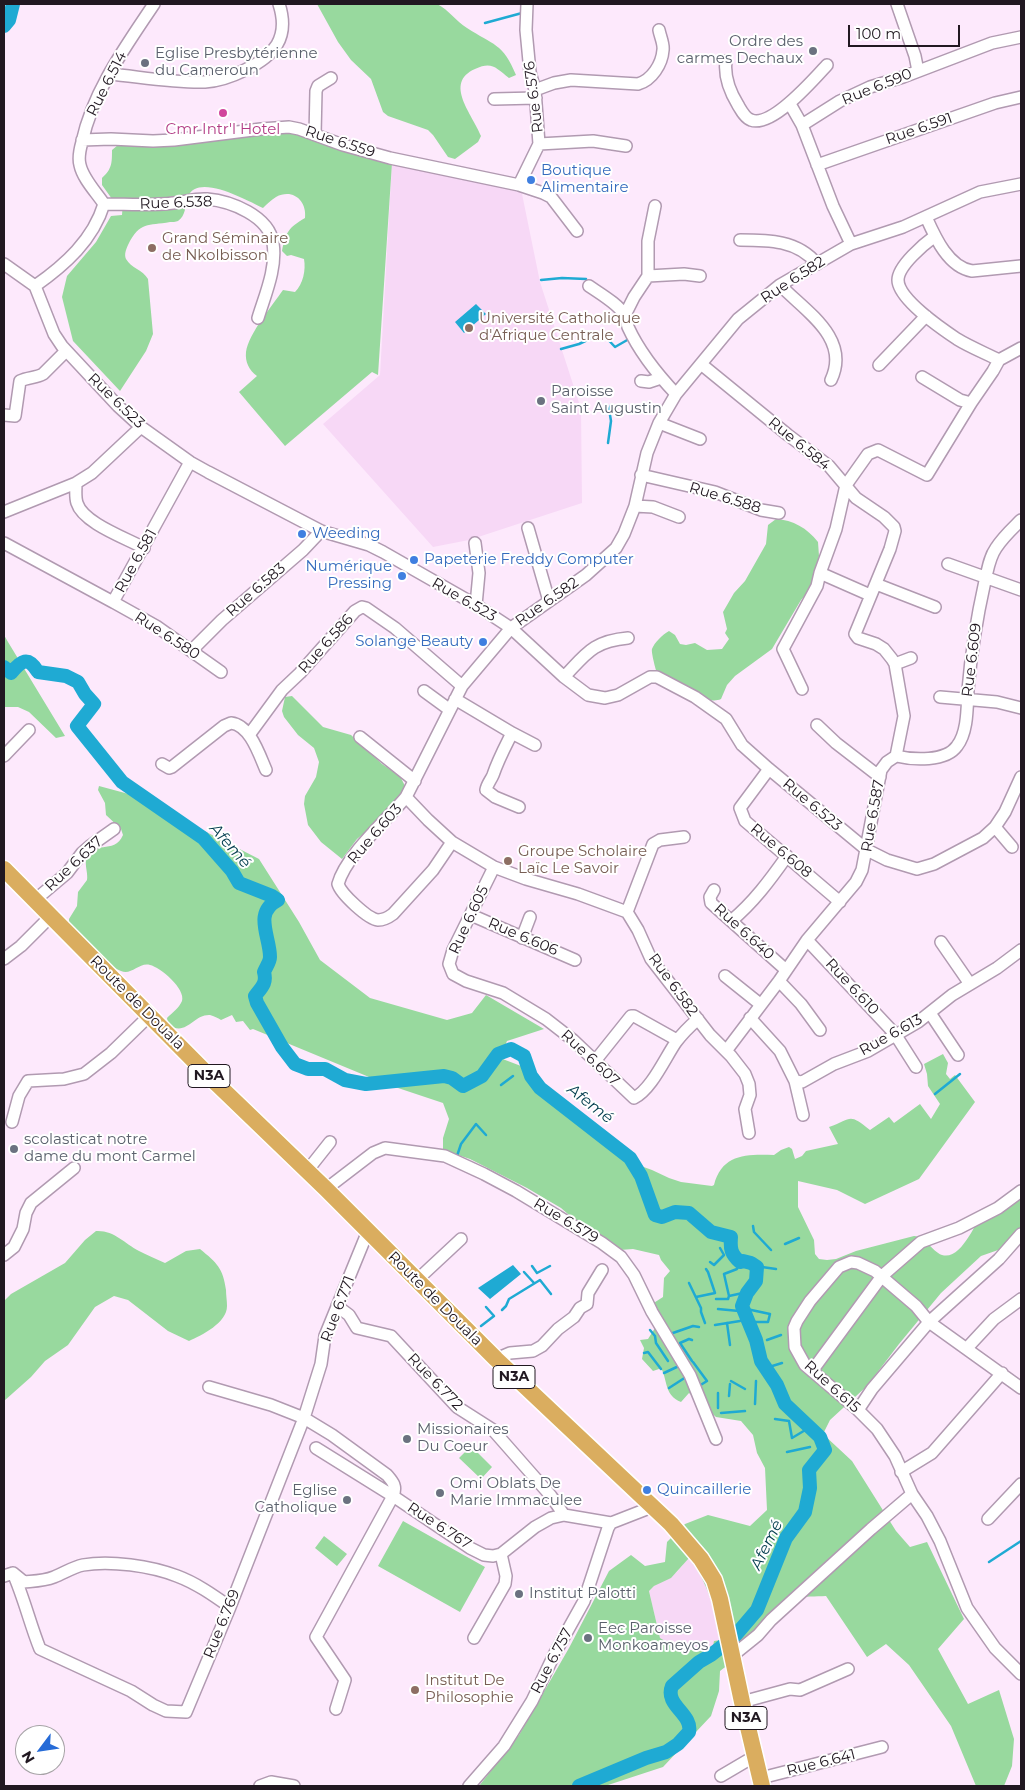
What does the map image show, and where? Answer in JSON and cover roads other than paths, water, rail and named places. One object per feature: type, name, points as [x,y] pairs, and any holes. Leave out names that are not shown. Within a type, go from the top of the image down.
[{"type":"highway","name":"Route de Douala","points":[[4,869],[149,1016],[496,1359],[671,1524],[701,1559],[714,1580],[720,1600],[761,1782]]},
{"type":"street","name":"Rue 6.514","points":[[104,204],[82,170],[79,162],[82,140],[95,103],[110,74],[154,4]]},
{"type":"street","points":[[110,74],[185,82],[206,82],[237,74],[261,62],[277,46],[282,36],[279,4]]},
{"type":"street","name":"Rue 6.576","points":[[519,185],[539,144],[535,94],[530,72],[526,30],[527,4]]},
{"type":"street","points":[[897,4],[915,56],[918,71]]},
{"type":"street","points":[[494,99],[535,94],[554,84],[571,80],[630,84],[645,82],[651,77],[658,66],[664,48],[659,30]]},
{"type":"street","name":"Rue 6.590","points":[[802,125],[851,95],[953,59],[992,43],[1021,37]]},
{"type":"street","points":[[726,61],[729,87],[734,98],[748,118],[752,120],[763,120],[790,104],[827,65]]},
{"type":"street","points":[[315,135],[316,91],[318,86],[331,78]]},
{"type":"street","name":"Rue 6.591","points":[[817,165],[995,103],[1021,97]]},
{"type":"street","points":[[790,104],[802,125],[851,244]]},
{"type":"street","name":"Rue 6.559","points":[[82,140],[174,140],[289,127],[390,158],[519,185],[551,197],[577,231]]},
{"type":"street","points":[[539,144],[593,140],[626,146]]},
{"type":"street","name":"Rue 6.582","points":[[406,798],[462,686],[510,628],[586,575],[616,548],[624,534],[635,506],[647,453],[660,423],[676,394],[738,319],[780,285],[851,244],[903,227],[980,192],[1021,184]]},
{"type":"street","name":"Rue 6.538","points":[[104,204],[172,204],[206,199],[247,211],[260,221],[273,242],[274,259],[271,276],[258,318]]},
{"type":"street","points":[[4,264],[35,286],[59,270],[86,239],[96,226],[104,204]]},
{"type":"street","points":[[625,315],[648,276],[648,241],[655,206]]},
{"type":"street","points":[[926,217],[935,236],[950,257],[965,270],[1021,266]]},
{"type":"street","points":[[935,236],[901,270],[898,279],[900,288],[908,299],[926,316],[957,338],[999,360]]},
{"type":"street","points":[[740,240],[766,240],[790,245],[803,251],[817,264]]},
{"type":"street","points":[[648,276],[684,274],[700,276]]},
{"type":"street","points":[[780,285],[820,322],[827,331],[837,360],[835,372],[831,380]]},
{"type":"street","name":"Rue 6.523","points":[[35,286],[54,334],[66,351],[118,406],[141,427],[190,462],[321,531],[369,545],[476,605],[510,628],[564,677],[588,695],[605,698],[618,695],[650,677],[657,677],[695,697],[726,719],[742,745],[769,769],[868,850],[896,863],[917,869],[942,861],[983,838],[995,827]]},
{"type":"street","points":[[590,286],[625,315],[628,328],[661,378],[676,394]]},
{"type":"street","points":[[879,365],[926,316]]},
{"type":"street","points":[[802,689],[783,649],[817,586],[836,529],[846,485],[868,454],[875,450],[927,475],[999,360],[1021,348]]},
{"type":"street","points":[[4,415],[15,416],[20,381],[43,374],[66,351]]},
{"type":"street","name":"Rue 6.584","points":[[700,364],[788,436],[829,466],[856,498],[884,517],[894,527],[896,531],[892,544],[876,584]]},
{"type":"street","points":[[922,377],[960,400],[971,403]]},
{"type":"street","points":[[641,382],[655,381],[661,378]]},
{"type":"street","points":[[660,423],[700,439]]},
{"type":"street","points":[[4,512],[76,484],[104,464],[141,427]]},
{"type":"street","name":"Rue 6.581","points":[[4,543],[113,602],[190,462]]},
{"type":"street","name":"Rue 6.588","points":[[641,475],[715,492],[761,510],[779,513]]},
{"type":"street","points":[[76,484],[77,504],[87,517],[144,548]]},
{"type":"street","points":[[635,506],[653,507],[679,517]]},
{"type":"street","name":"Rue 6.609","points":[[896,756],[933,758],[953,750],[958,745],[964,729],[979,605],[989,564],[995,549],[1007,533],[1021,520]]},
{"type":"street","points":[[528,528],[549,601]]},
{"type":"street","name":"Rue 6.583","points":[[192,650],[222,620],[303,550],[321,531]]},
{"type":"street","points":[[475,543],[479,573],[476,605]]},
{"type":"street","points":[[948,564],[1021,590]]},
{"type":"street","points":[[820,574],[870,595]]},
{"type":"street","points":[[911,658],[895,664],[884,649],[856,636],[857,628],[870,595],[876,584],[935,607]]},
{"type":"street","name":"Rue 6.580","points":[[113,602],[156,626],[192,650],[220,672]]},
{"type":"street","name":"Rue 6.586","points":[[249,735],[282,690],[300,673],[355,611],[362,608],[366,608],[395,628],[462,686]]},
{"type":"street","points":[[564,677],[589,651],[612,640],[628,638]]},
{"type":"street","name":"Rue 6.587","points":[[726,1051],[779,981],[807,940],[856,882],[862,870],[868,850],[881,770],[887,762],[896,756],[904,716],[895,664]]},
{"type":"street","points":[[424,690],[450,710]]},
{"type":"street","points":[[940,697],[997,702],[1021,708]]},
{"type":"street","points":[[455,698],[535,745]]},
{"type":"street","points":[[162,764],[169,768],[172,767],[224,726],[231,723],[240,726],[249,735],[266,770]]},
{"type":"street","points":[[817,725],[880,777]]},
{"type":"street","points":[[4,756],[29,730]]},
{"type":"street","points":[[512,733],[497,761],[486,790],[495,797],[519,807]]},
{"type":"street","points":[[360,737],[415,781]]},
{"type":"street","name":"Rue 6.608","points":[[769,769],[740,808],[745,820],[840,902]]},
{"type":"street","points":[[1012,847],[995,827],[1005,812],[1021,777]]},
{"type":"street","points":[[406,798],[452,842],[494,867],[526,880],[578,894],[627,912],[653,844],[660,840],[684,837]]},
{"type":"street","name":"Rue 6.603","points":[[406,798],[358,852],[340,877],[338,884],[344,894],[368,915],[377,920],[386,918],[393,914],[433,870],[452,842]]},
{"type":"street","name":"Rue 6.637","points":[[35,900],[67,873],[86,850],[114,829]]},
{"type":"street","points":[[731,921],[755,898],[787,856]]},
{"type":"street","name":"Rue 6.605","points":[[453,974],[449,964],[456,942],[494,867]]},
{"type":"street","name":"Rue 6.640","points":[[714,890],[710,896],[711,903],[786,970]]},
{"type":"street","name":"Rue 6.582","points":[[627,912],[638,930],[651,959],[744,1074],[749,1084],[750,1095],[746,1109],[749,1133]]},
{"type":"street","name":"Rue 6.606","points":[[471,915],[575,960]]},
{"type":"street","points":[[4,959],[21,946],[50,917]]},
{"type":"street","points":[[522,938],[530,918]]},
{"type":"street","name":"Rue 6.610","points":[[807,940],[895,1034],[916,1067]]},
{"type":"street","points":[[941,942],[970,984]]},
{"type":"street","name":"Rue 6.613","points":[[796,1081],[802,1082],[834,1064],[868,1051],[918,1022],[952,995],[997,968],[1021,950]]},
{"type":"street","name":"Rue 6.607","points":[[453,974],[466,981],[503,993],[546,1019],[595,1061],[630,1097],[634,1098],[642,1092],[677,1040],[698,1019]]},
{"type":"street","points":[[725,976],[760,1004]]},
{"type":"street","points":[[779,981],[801,1004],[820,1030]]},
{"type":"street","points":[[930,1013],[958,1055]]},
{"type":"street","points":[[12,1122],[19,1096],[28,1081],[64,1079],[84,1074],[111,1052],[149,1016]]},
{"type":"street","points":[[595,1061],[631,1016],[677,1040]]},
{"type":"street","points":[[750,1018],[780,1052],[796,1081],[803,1116]]},
{"type":"street","points":[[306,1171],[330,1142]]},
{"type":"street","name":"Rue 6.579","points":[[326,1189],[373,1154],[385,1148],[445,1156],[484,1174],[602,1243],[621,1257],[634,1275],[652,1312],[690,1375],[716,1439]]},
{"type":"street","points":[[4,1255],[14,1247],[23,1229],[26,1213],[31,1203],[74,1168]]},
{"type":"street","points":[[812,1372],[882,1276],[921,1242],[959,1228],[998,1208],[1021,1191]]},
{"type":"street","name":"Rue 6.771","points":[[304,1418],[321,1364],[325,1336],[368,1231]]},
{"type":"street","points":[[858,1410],[872,1389],[929,1322],[999,1259],[1021,1234]]},
{"type":"street","points":[[418,1280],[461,1239]]},
{"type":"street","name":"Rue 6.615","points":[[1021,1388],[929,1322],[916,1306],[882,1276],[858,1262],[845,1263],[829,1277],[797,1321],[793,1338],[798,1356],[812,1372],[858,1410],[886,1441],[912,1494],[927,1516],[940,1541],[967,1608],[995,1648],[1021,1674]]},
{"type":"street","points":[[496,1359],[510,1353],[533,1351],[542,1346],[558,1329],[574,1317],[580,1308],[587,1304],[588,1293],[602,1270]]},
{"type":"street","points":[[967,1348],[994,1319],[1021,1300]]},
{"type":"street","name":"Rue 6.772","points":[[337,1306],[349,1315],[357,1328],[391,1336],[457,1407],[493,1430],[551,1496],[564,1516]]},
{"type":"street","points":[[901,1472],[932,1453],[1002,1373]]},
{"type":"street","points":[[209,1388],[271,1405],[304,1418],[339,1440],[387,1475],[394,1483],[396,1490],[393,1496],[316,1448]]},
{"type":"street","name":"Rue 6.769","points":[[8,1574],[24,1598],[27,1615],[40,1649],[131,1692],[166,1711],[186,1712],[230,1607],[304,1418]]},
{"type":"street","points":[[988,1519],[1021,1484]]},
{"type":"street","points":[[730,1647],[758,1635],[844,1554],[912,1494]]},
{"type":"street","name":"Rue 6.767","points":[[336,1709],[345,1680],[316,1637],[393,1496],[470,1548],[484,1555],[493,1556],[501,1554]]},
{"type":"street","points":[[474,1638],[505,1584],[506,1576],[501,1554],[535,1527],[551,1518],[564,1516],[611,1523],[652,1507]]},
{"type":"street","name":"Rue 6.757","points":[[470,1786],[504,1746],[532,1700],[584,1601],[611,1523]]},
{"type":"street","points":[[8,1574],[24,1582],[42,1580],[80,1565],[109,1562],[134,1565],[177,1575],[204,1589],[230,1607]]},
{"type":"street","points":[[742,1702],[790,1688],[800,1690],[848,1669]]},
{"type":"street","name":"Rue 6.641","points":[[761,1782],[882,1747]]},
{"type":"street","points":[[721,1776],[755,1756]]},
{"type":"street","points":[[260,1786],[271,1782],[294,1786]]},
{"type":"water","points":[[476,304],[486,314],[464,333],[455,322]]},
{"type":"water","points":[[513,1265],[521,1274],[490,1299],[478,1288]]},
{"type":"waterway","name":"Afemé","points":[[4,26],[9,20],[13,4]]},
{"type":"waterway","points":[[485,23],[522,13]]},
{"type":"waterway","points":[[541,280],[562,278],[586,279]]},
{"type":"waterway","points":[[561,349],[579,344],[602,333],[615,347],[629,339]]},
{"type":"waterway","points":[[608,443],[611,421],[609,409],[611,405]]},
{"type":"waterway","name":"Afemé","points":[[4,667],[11,673],[21,663],[28,662],[38,672],[66,676],[78,682],[94,704],[77,726],[122,782],[203,838],[232,871],[239,883],[278,900],[270,905],[264,918],[270,959],[264,972],[265,979],[263,985],[255,996],[257,1003],[282,1047],[295,1064],[308,1069],[325,1069],[345,1080],[366,1084],[444,1076],[452,1078],[463,1086],[482,1076],[498,1054],[511,1049],[524,1056],[531,1076],[540,1088],[630,1158],[641,1176],[655,1215],[662,1217],[675,1212],[689,1213],[711,1232],[731,1237],[732,1251],[737,1259],[740,1262],[751,1263],[757,1267],[756,1281],[747,1293],[742,1306],[756,1340],[761,1361],[777,1385],[785,1404],[820,1437],[825,1450],[809,1470],[810,1488],[805,1512],[786,1538],[757,1610],[734,1637],[699,1662],[672,1686],[672,1699],[687,1720],[689,1732],[678,1744],[666,1752],[646,1758],[579,1786]]},
{"type":"waterway","points":[[935,1094],[960,1074]]},
{"type":"waterway","points":[[501,1085],[513,1076]]},
{"type":"waterway","points":[[457,1156],[461,1144],[476,1124],[486,1135]]},
{"type":"waterway","points":[[753,1226],[754,1232],[771,1250]]},
{"type":"waterway","points":[[785,1244],[799,1238]]},
{"type":"waterway","points":[[710,1262],[714,1265],[724,1255],[720,1248]]},
{"type":"waterway","points":[[729,1296],[724,1274],[737,1269],[739,1265]]},
{"type":"waterway","points":[[532,1266],[537,1273],[550,1266]]},
{"type":"waterway","points":[[757,1269],[762,1267],[776,1269]]},
{"type":"waterway","points":[[696,1297],[715,1293],[706,1269]]},
{"type":"waterway","points":[[524,1272],[534,1283]]},
{"type":"waterway","points":[[502,1310],[509,1299],[540,1280],[551,1294]]},
{"type":"waterway","points":[[689,1283],[701,1308],[705,1323]]},
{"type":"waterway","points":[[716,1299],[728,1299],[729,1296],[752,1291]]},
{"type":"waterway","points":[[486,1307],[494,1316]]},
{"type":"waterway","points":[[742,1308],[770,1314],[768,1322],[751,1322],[749,1324]]},
{"type":"waterway","points":[[718,1309],[739,1311]]},
{"type":"waterway","points":[[481,1326],[494,1316]]},
{"type":"waterway","points":[[715,1325],[740,1321]]},
{"type":"waterway","points":[[727,1323],[730,1345]]},
{"type":"waterway","points":[[670,1334],[693,1326],[699,1327]]},
{"type":"waterway","points":[[650,1330],[668,1361]]},
{"type":"waterway","points":[[767,1340],[781,1335]]},
{"type":"waterway","points":[[692,1340],[689,1339],[680,1343],[692,1361]]},
{"type":"waterway","points":[[644,1353],[648,1352],[661,1369]]},
{"type":"waterway","points":[[693,1362],[707,1381],[699,1386]]},
{"type":"waterway","points":[[769,1367],[782,1363]]},
{"type":"waterway","points":[[664,1373],[681,1365]]},
{"type":"waterway","points":[[669,1388],[686,1377]]},
{"type":"waterway","points":[[731,1381],[745,1389]]},
{"type":"waterway","points":[[755,1404],[756,1381]]},
{"type":"waterway","points":[[729,1396],[730,1384]]},
{"type":"waterway","points":[[718,1393],[718,1408]]},
{"type":"waterway","points":[[721,1413],[745,1411]]},
{"type":"waterway","points":[[775,1419],[789,1421],[792,1438],[807,1429]]},
{"type":"waterway","points":[[787,1452],[810,1447]]},
{"type":"waterway","points":[[989,1562],[1021,1541]]},
{"type":"place","name":"Ordre des carmes Dechaux","points":[[813,51]]},
{"type":"place","name":"Eglise Presbytérienne du Cameroun","points":[[145,63]]},
{"type":"place","name":"Cmr Intr'l Hotel","points":[[223,113]]},
{"type":"place","name":"Boutique Alimentaire","points":[[531,180]]},
{"type":"place","name":"Grand Séminaire de Nkolbisson","points":[[152,248]]},
{"type":"place","name":"Université Catholique d'Afrique Centrale","points":[[469,328]]},
{"type":"place","name":"Paroisse Saint Augustin","points":[[541,401]]},
{"type":"place","name":"Weeding","points":[[302,534]]},
{"type":"place","name":"Papeterie Freddy Computer","points":[[414,560]]},
{"type":"place","name":"Numérique Pressing","points":[[402,576]]},
{"type":"place","name":"Solange Beauty","points":[[483,642]]},
{"type":"place","name":"Groupe Scholaire Laïc Le Savoir","points":[[508,861]]},
{"type":"place","name":"scolasticat notre dame du mont Carmel","points":[[14,1149]]},
{"type":"place","name":"Missionaires Du Coeur","points":[[407,1439]]},
{"type":"place","name":"Quincaillerie","points":[[647,1490]]},
{"type":"place","name":"Omi Oblats De Marie Immaculee","points":[[440,1493]]},
{"type":"place","name":"Eglise Catholique","points":[[347,1500]]},
{"type":"place","name":"Institut Palotti","points":[[519,1594]]},
{"type":"place","name":"Eec Paroisse Monkoameyos","points":[[588,1638]]},
{"type":"place","name":"Institut De Philosophie","points":[[415,1690]]}]
